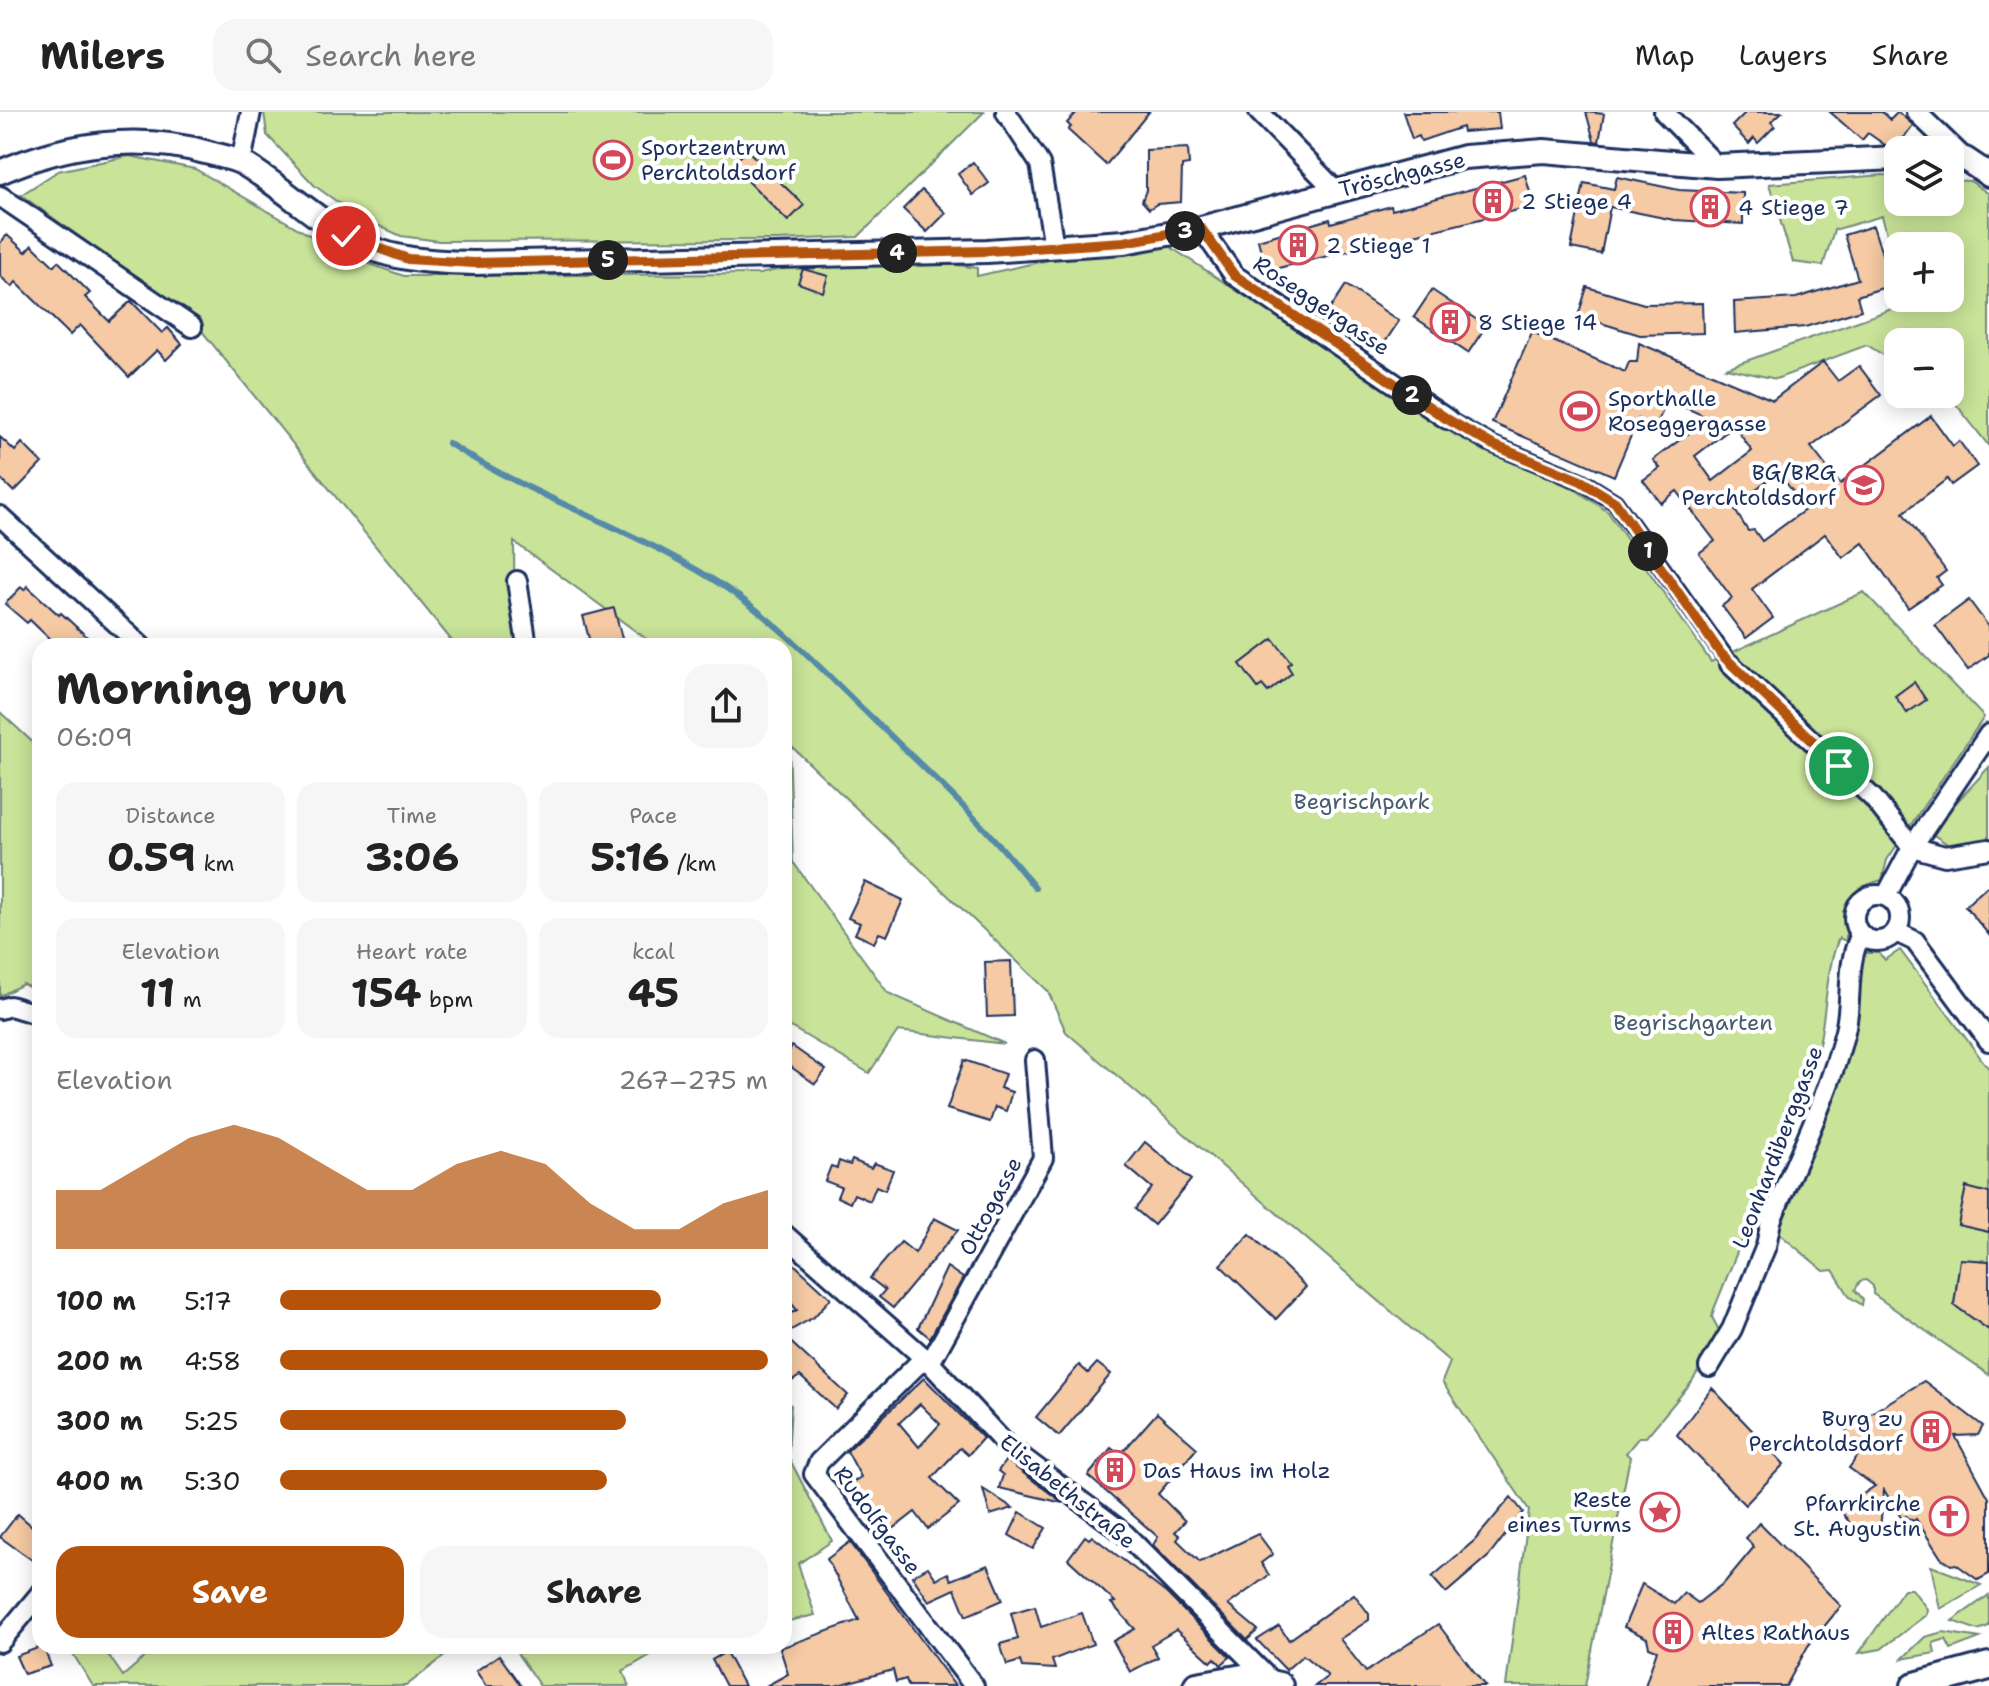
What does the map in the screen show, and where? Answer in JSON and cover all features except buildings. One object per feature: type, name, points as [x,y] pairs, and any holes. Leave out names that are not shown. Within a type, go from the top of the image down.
[{"type":"main road","points":[[1921,1685],[1989,1666]]},
{"type":"main road","points":[[1197,1686],[1243,1678],[1276,1684]]},
{"type":"street","points":[[241,162],[251,112]]},
{"type":"street","points":[[1006,112],[1040,164],[1054,246]]},
{"type":"street","points":[[1259,112],[1336,191]]},
{"type":"street","points":[[1664,112],[1717,166]]},
{"type":"street","points":[[1916,112],[1938,136]]},
{"type":"street","name":"Tröschgasse","points":[[0,172],[41,154],[129,141],[190,148],[241,162],[346,236],[380,252],[435,262],[974,251],[1124,242],[1201,228],[1464,157],[1534,152],[1717,166],[1884,159]]},
{"type":"street","points":[[1964,161],[1989,175]]},
{"type":"street","points":[[0,196],[192,327]]},
{"type":"street","name":"Roseggergasse","points":[[1201,228],[1234,275],[1447,419],[1491,444],[1581,481],[1615,502],[1730,664],[1873,798],[1912,847]]},
{"type":"street","points":[[0,516],[132,638]]},
{"type":"street","points":[[517,581],[526,638]]},
{"type":"street","points":[[1886,896],[1912,847],[1989,734]]},
{"type":"street","points":[[1912,847],[1945,856],[1989,849]]},
{"type":"street","points":[[1886,896],[1897,905],[1900,919],[1896,932],[1879,941],[1861,935],[1854,915],[1857,905],[1865,897],[1886,896]]},
{"type":"street","points":[[1896,932],[1915,941],[1989,1041]]},
{"type":"street","name":"Leonhardiberggasse","points":[[1709,1367],[1732,1329],[1766,1246],[1771,1221],[1835,1065],[1846,1028],[1853,948],[1861,935]]},
{"type":"street","points":[[0,1009],[10,1006],[32,1013]]},
{"type":"street","name":"Ottogasse","points":[[928,1360],[1043,1158],[1035,1060]]},
{"type":"street","name":"Elisabethstraße","points":[[792,1241],[928,1360],[1006,1445],[1125,1534],[1276,1684]]},
{"type":"street","name":"Rudolfgasse","points":[[928,1360],[819,1462],[814,1474],[974,1686]]},
{"type":"street","points":[[0,1642],[32,1604]]},
{"type":"green space","name":"Sportzentrum Perchtoldsdorf","points":[[264,112],[984,112],[858,237],[439,241],[401,236],[357,216],[315,186],[267,135]]},
{"type":"green space","name":"Begrischpark","points":[[129,156],[195,169],[344,255],[404,276],[760,274],[839,262],[897,261],[977,268],[977,276],[1053,259],[1126,254],[1166,244],[1457,436],[1576,490],[1608,512],[1711,662],[1864,592],[1984,717],[1887,860],[1882,880],[1860,889],[1850,901],[1846,941],[1839,938],[1834,952],[1816,1057],[1714,1309],[1712,1317],[1721,1334],[1691,1383],[1646,1437],[1639,1437],[1626,1453],[1630,1457],[1585,1686],[1506,1686],[1529,1510],[1442,1382],[1450,1362],[1066,1032],[1048,991],[792,747],[792,638],[645,638],[514,542],[515,638],[450,638],[189,315],[21,195],[58,171]]},
{"type":"green space","points":[[1884,175],[1884,216],[1964,216],[1964,181],[1970,181],[1989,194],[1989,446],[1959,408],[1964,408],[1964,328],[1884,328],[1884,355],[1867,345],[1776,379],[1726,368],[1884,312],[1964,312],[1964,232],[1886,232],[1882,216],[1834,230],[1823,266],[1793,262],[1769,184]]},
{"type":"green space","points":[[0,712],[32,742],[32,989],[23,984],[0,996]]},
{"type":"green space","points":[[1989,767],[1989,844],[1960,852],[1929,832]]},
{"type":"green space","name":"Begrischpark","points":[[792,832],[793,862],[888,993],[1005,1044],[898,1031],[869,1073],[792,1028]]},
{"type":"green space","points":[[1900,950],[1989,1069],[1989,1193],[1966,1188],[1958,1225],[1989,1232],[1989,1261],[1960,1260],[1954,1304],[1989,1330],[1989,1375],[1873,1294],[1873,1286],[1866,1280],[1860,1281],[1855,1290],[1863,1299],[1862,1305],[1850,1297],[1833,1270],[1824,1271],[1776,1231],[1859,958],[1864,953],[1879,953],[1885,960]]},
{"type":"green space","points":[[792,1464],[832,1541],[798,1564],[815,1615],[792,1620]]},
{"type":"green space","points":[[1931,1566],[1981,1585],[1940,1609]]},
{"type":"green space","points":[[1904,1589],[1912,1589],[1927,1609],[1926,1615],[1881,1649],[1859,1653]]},
{"type":"green space","points":[[1989,1595],[1989,1626],[1978,1630],[1952,1621]]},
{"type":"green space","points":[[1943,1632],[1980,1638],[1951,1649],[1946,1639],[1933,1643],[1935,1653],[1902,1659],[1925,1637]]},
{"type":"green space","points":[[73,1654],[108,1654],[123,1676],[149,1654],[452,1654],[446,1655],[406,1686],[93,1686]]},
{"type":"green space","points":[[518,1654],[653,1654],[623,1671],[629,1686],[540,1686]]},
{"type":"waterway","points":[[448,443],[482,464],[698,570],[750,605],[789,638]]},
{"type":"waterway","points":[[792,641],[954,798],[996,841],[1035,888]]},
{"type":"place","name":"Sportzentrum Perchtoldsdorf","points":[[613,160]]},
{"type":"place","name":"2 Stiege 4","points":[[1493,201]]},
{"type":"place","name":"4 Stiege 7","points":[[1710,207]]},
{"type":"place","name":"2 Stiege 1","points":[[1298,245]]},
{"type":"place","name":"8 Stiege 14","points":[[1450,322]]},
{"type":"place","name":"Sporthalle Roseggergasse","points":[[1580,411]]},
{"type":"place","name":"BG/BRG Perchtoldsdorf","points":[[1864,485]]},
{"type":"place","name":"Burg zu Perchtoldsdorf","points":[[1931,1431]]},
{"type":"place","name":"Das Haus im Holz","points":[[1115,1470]]},
{"type":"place","name":"Reste eines Turms","points":[[1660,1512]]},
{"type":"place","name":"Pfarrkirche St. Augustin","points":[[1949,1516]]},
{"type":"place","name":"Altes Rathaus","points":[[1673,1632]]},
{"type":"route","points":[[346,236],[380,252],[408,259],[474,263],[987,251],[1124,242],[1201,228],[1234,275],[1447,419],[1491,444],[1581,481],[1615,502],[1721,654],[1839,766]]},
{"type":"park label","name":"Begrischgarten","points":[[1693,1022]]}]
